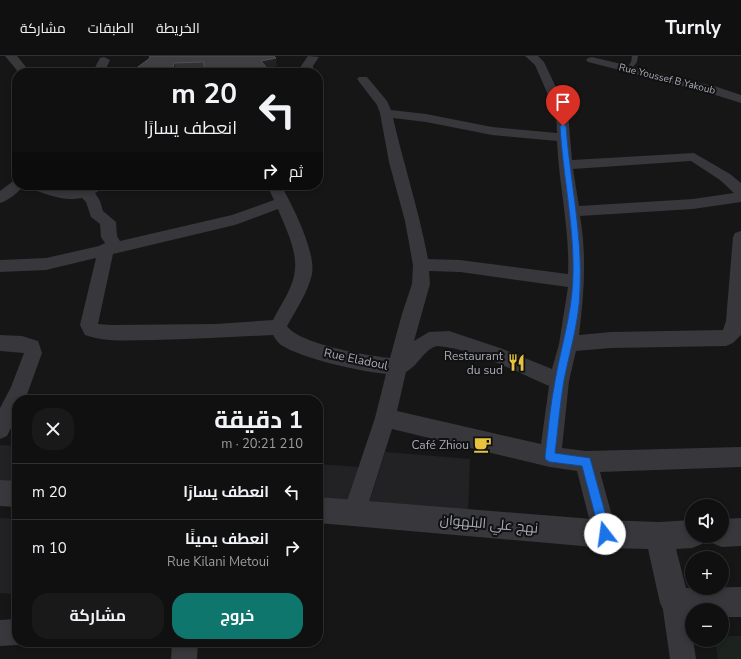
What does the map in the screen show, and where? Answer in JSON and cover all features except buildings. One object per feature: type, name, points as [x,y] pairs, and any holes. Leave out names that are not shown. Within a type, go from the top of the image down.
[{"type":"street","points":[[11,56],[21,68]]},
{"type":"street","points":[[531,56],[540,64],[562,113],[565,165],[573,211],[576,282],[568,344],[560,381],[550,457]]},
{"type":"street","points":[[307,68],[307,66],[316,57]]},
{"type":"street","points":[[100,68],[104,60]]},
{"type":"street","name":"Rue Youssef B Yakoub","points":[[592,60],[713,90],[741,99]]},
{"type":"street","points":[[355,513],[385,418],[421,284],[421,265],[413,221],[396,162],[386,113],[383,104],[363,79]]},
{"type":"street","points":[[386,113],[426,118],[492,131],[564,138]]},
{"type":"street","points":[[565,165],[694,157],[725,177],[741,191]]},
{"type":"street","points":[[0,198],[12,189]]},
{"type":"street","points":[[50,190],[69,196],[86,193],[91,190]]},
{"type":"street","points":[[86,193],[94,203],[96,213],[108,222],[111,248],[89,325],[91,330],[111,333],[216,331],[278,327],[302,278],[304,267],[283,202],[277,190]]},
{"type":"street","points":[[573,211],[693,204],[741,197]]},
{"type":"street","points":[[0,266],[46,264],[235,220],[283,202]]},
{"type":"street","points":[[568,344],[611,340],[726,338],[733,332],[735,322],[737,259],[741,236]]},
{"type":"street","points":[[421,265],[460,266],[514,275],[576,282]]},
{"type":"street","name":"Rue Eladoul","points":[[278,327],[286,339],[301,346],[350,358],[398,367],[407,362],[416,349],[426,342],[442,338],[456,340],[560,381]]},
{"type":"street","points":[[0,343],[22,344],[31,347],[33,353],[17,395]]},
{"type":"street","points":[[0,429],[12,405]]},
{"type":"street","points":[[385,418],[453,432],[550,457],[586,462],[741,457]]},
{"type":"street","points":[[586,462],[605,534]]},
{"type":"street","points":[[0,493],[12,494]]},
{"type":"street","name":"نهج علي البلهوان","points":[[323,510],[605,534],[659,536],[685,534]]},
{"type":"street","points":[[729,533],[741,532]]},
{"type":"street","points":[[659,536],[675,603],[683,659]]},
{"type":"street","points":[[675,603],[741,602]]},
{"type":"street","points":[[0,633],[12,632]]},
{"type":"street","points":[[184,659],[185,647]]},
{"type":"lane","points":[[629,69],[634,62],[635,56]]},
{"type":"shaded area","points":[[0,445],[12,446],[12,488],[0,483]]},
{"type":"shaded area","points":[[385,452],[470,459],[468,513],[366,513]]},
{"type":"shaded area","points":[[323,464],[359,467],[350,508],[323,506]]},
{"type":"shaded area","points":[[0,518],[12,519],[12,594],[0,593]]},
{"type":"shaded area","points":[[729,636],[741,636],[741,659],[718,659],[716,647],[729,647]]},
{"type":"place","name":"Restaurant du sud","points":[[516,363]]},
{"type":"place","name":"Café Zhiou","points":[[482,445]]},
{"type":"route","points":[[563,126],[565,165],[572,199],[575,230],[576,291],[568,344],[560,381],[550,457],[586,462],[605,534]]}]
